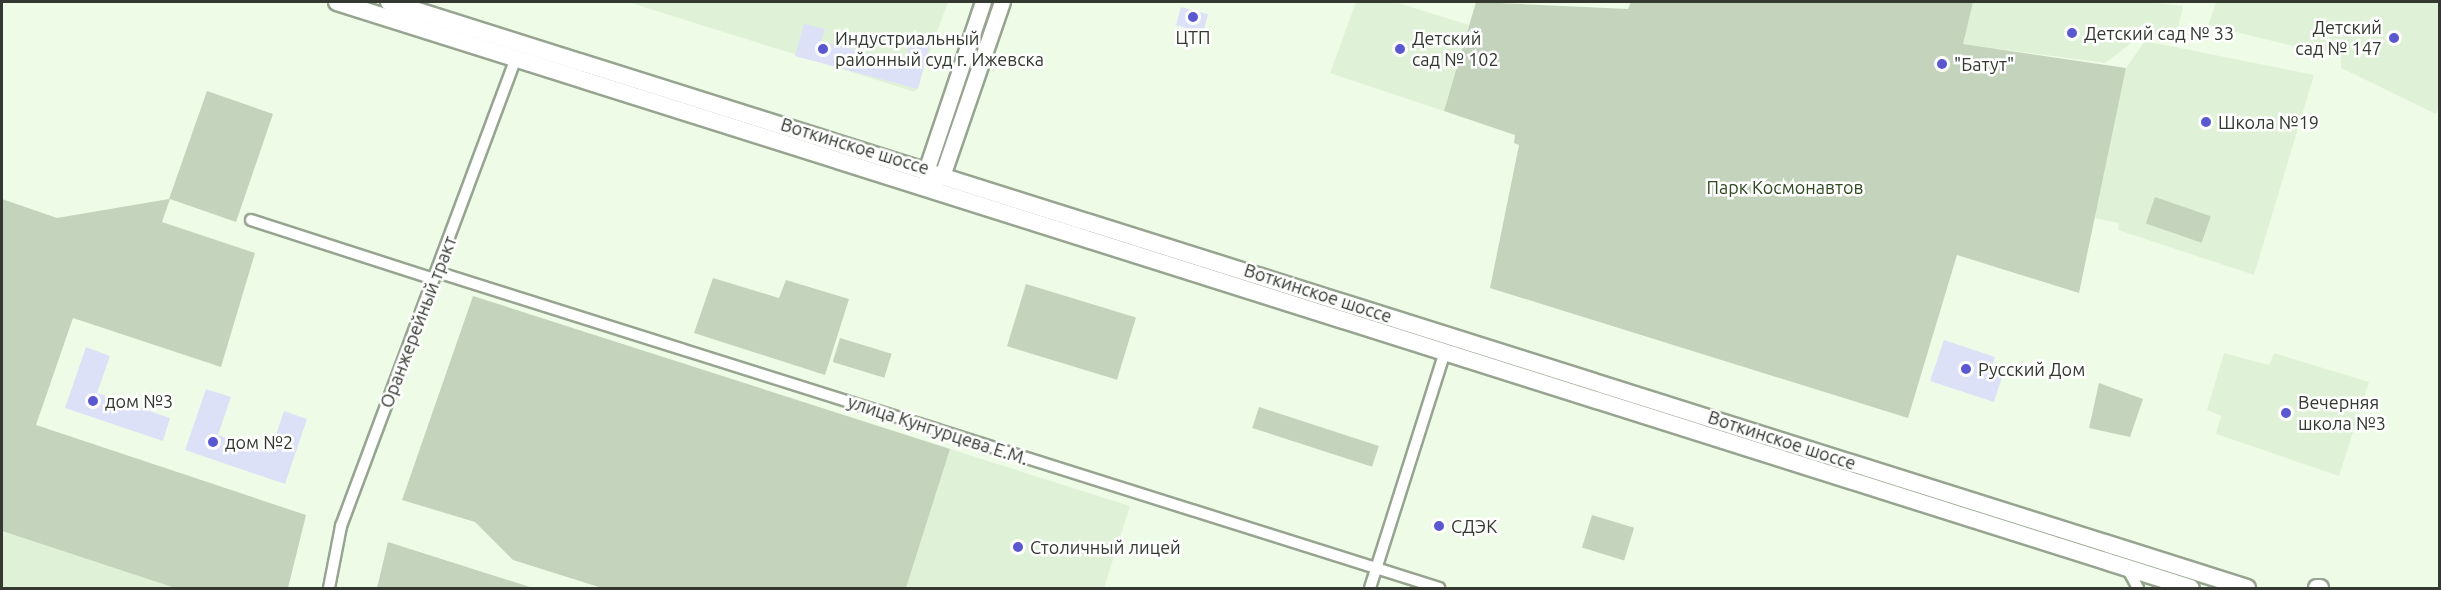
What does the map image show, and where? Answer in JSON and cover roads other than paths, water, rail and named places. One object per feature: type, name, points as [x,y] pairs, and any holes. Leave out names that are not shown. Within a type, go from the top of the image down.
[{"type":"main road","name":"Воткинское шоссе","points":[[337,2],[2181,587]]},
{"type":"main road","name":"Воткинское шоссе","points":[[389,2],[943,173],[2247,588]]},
{"type":"main road","points":[[929,188],[927,168],[983,2]]},
{"type":"main road","points":[[929,188],[943,173],[1002,2]]},
{"type":"street","name":"Оранжерейный тракт","points":[[329,588],[341,526],[516,58]]},
{"type":"street","name":"улица Кунгурцева Е.М.","points":[[251,220],[436,275],[1438,588]]},
{"type":"street","points":[[1370,588],[1445,352]]},
{"type":"street","points":[[2127,568],[2138,588]]},
{"type":"place","name":"ЦТП","points":[[1193,17]]},
{"type":"place","name":"Детский сад № 33","points":[[2072,33]]},
{"type":"place","name":"Детский сад № 147","points":[[2394,38]]},
{"type":"place","name":"Индустриальный районный суд г. Ижевска","points":[[823,49]]},
{"type":"place","name":"Детский сад № 102","points":[[1400,49]]},
{"type":"place","name":"\"Батут\"","points":[[1942,64]]},
{"type":"place","name":"Школа №19","points":[[2206,122]]},
{"type":"place","name":"Русский Дом","points":[[1966,369]]},
{"type":"place","name":"дом №3","points":[[93,401]]},
{"type":"place","name":"Вечерняя школа №3","points":[[2286,413]]},
{"type":"place","name":"дом №2","points":[[213,442]]},
{"type":"place","name":"СДЭК","points":[[1439,526]]},
{"type":"place","name":"Столичный лицей","points":[[1018,547]]},
{"type":"park label","name":"Парк Космонавтов","points":[[1785,187]]}]
